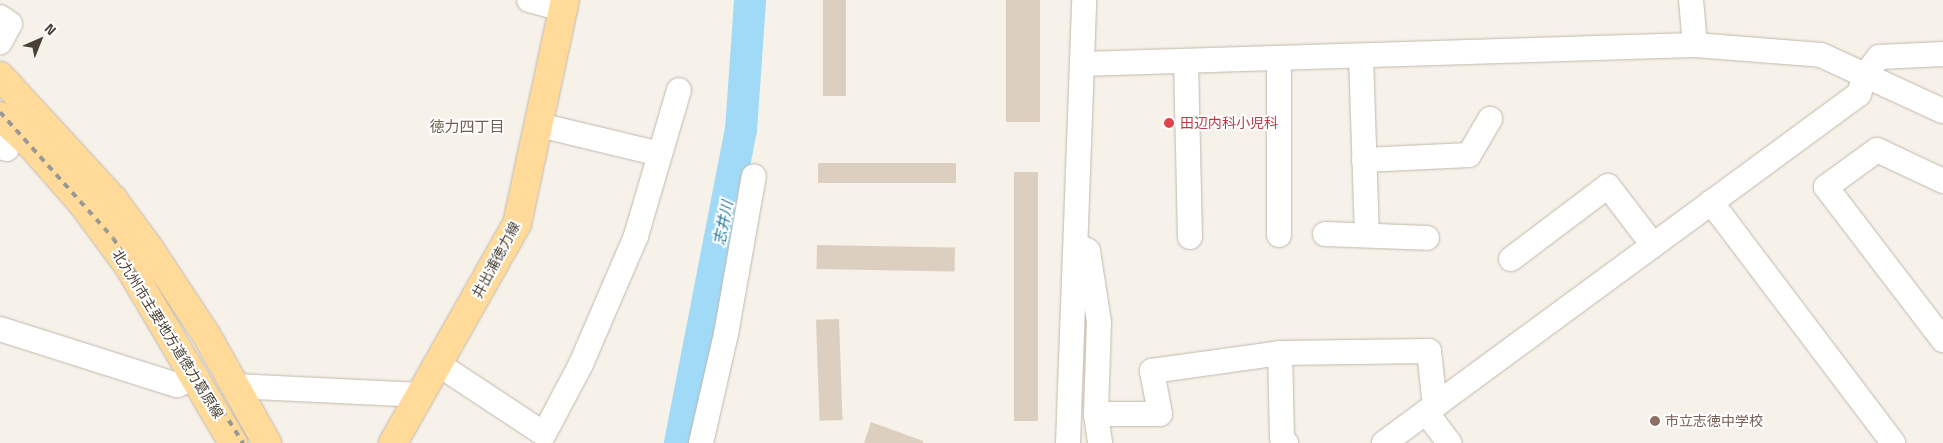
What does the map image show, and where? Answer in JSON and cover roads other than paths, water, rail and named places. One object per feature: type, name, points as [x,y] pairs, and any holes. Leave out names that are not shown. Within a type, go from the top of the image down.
[{"type":"main road","name":"井出浦徳力線","points":[[393,443],[517,224],[564,5]]},
{"type":"main road","name":"北九州市主要地方道徳力葛原線","points":[[0,76],[113,199],[173,282],[236,386],[267,443]]},
{"type":"main road","name":"北九州市主要地方道徳力葛原線","points":[[0,116],[32,146],[86,210],[128,265],[196,377],[233,443]]},
{"type":"street","points":[[529,0],[564,5]]},
{"type":"street","points":[[1068,443],[1084,0]]},
{"type":"street","points":[[1691,0],[1695,45]]},
{"type":"street","points":[[0,17],[10,24],[0,42]]},
{"type":"street","points":[[1082,64],[1695,45],[1822,55],[1943,111]]},
{"type":"street","points":[[1384,443],[1859,94],[1865,75],[1879,57],[1943,54]]},
{"type":"street","points":[[1361,56],[1367,235]]},
{"type":"street","points":[[1278,58],[1279,235]]},
{"type":"street","points":[[1186,61],[1190,238]]},
{"type":"street","points":[[438,364],[544,434],[582,364],[636,236],[679,90]]},
{"type":"street","points":[[1364,160],[1469,155],[1490,119]]},
{"type":"street","points":[[539,124],[660,154]]},
{"type":"street","points":[[1943,181],[1877,150],[1826,187],[1943,340]]},
{"type":"street","points":[[702,443],[726,334],[754,176]]},
{"type":"street","points":[[1511,259],[1608,186],[1652,245]]},
{"type":"street","points":[[1711,202],[1893,443]]},
{"type":"street","points":[[1325,234],[1427,238]]},
{"type":"street","points":[[1076,244],[1088,252],[1099,322],[1096,414],[1100,443]]},
{"type":"street","points":[[0,329],[177,385],[196,377]]},
{"type":"street","points":[[1096,414],[1160,414],[1152,371],[1280,353],[1429,351],[1430,409],[1449,443]]},
{"type":"street","points":[[1280,353],[1282,438],[1286,443]]},
{"type":"street","points":[[236,386],[420,395]]},
{"type":"waterway","name":"志井川","points":[[680,443],[741,130],[750,0]]},
{"type":"railway","points":[[0,112],[113,238],[243,443]]},
{"type":"place","name":"田辺内科小児科","points":[[1169,123]]},
{"type":"place","name":"市立志徳中学校","points":[[1655,421]]},
{"type":"district","name":"徳力四丁目","points":[[467,127]]}]
